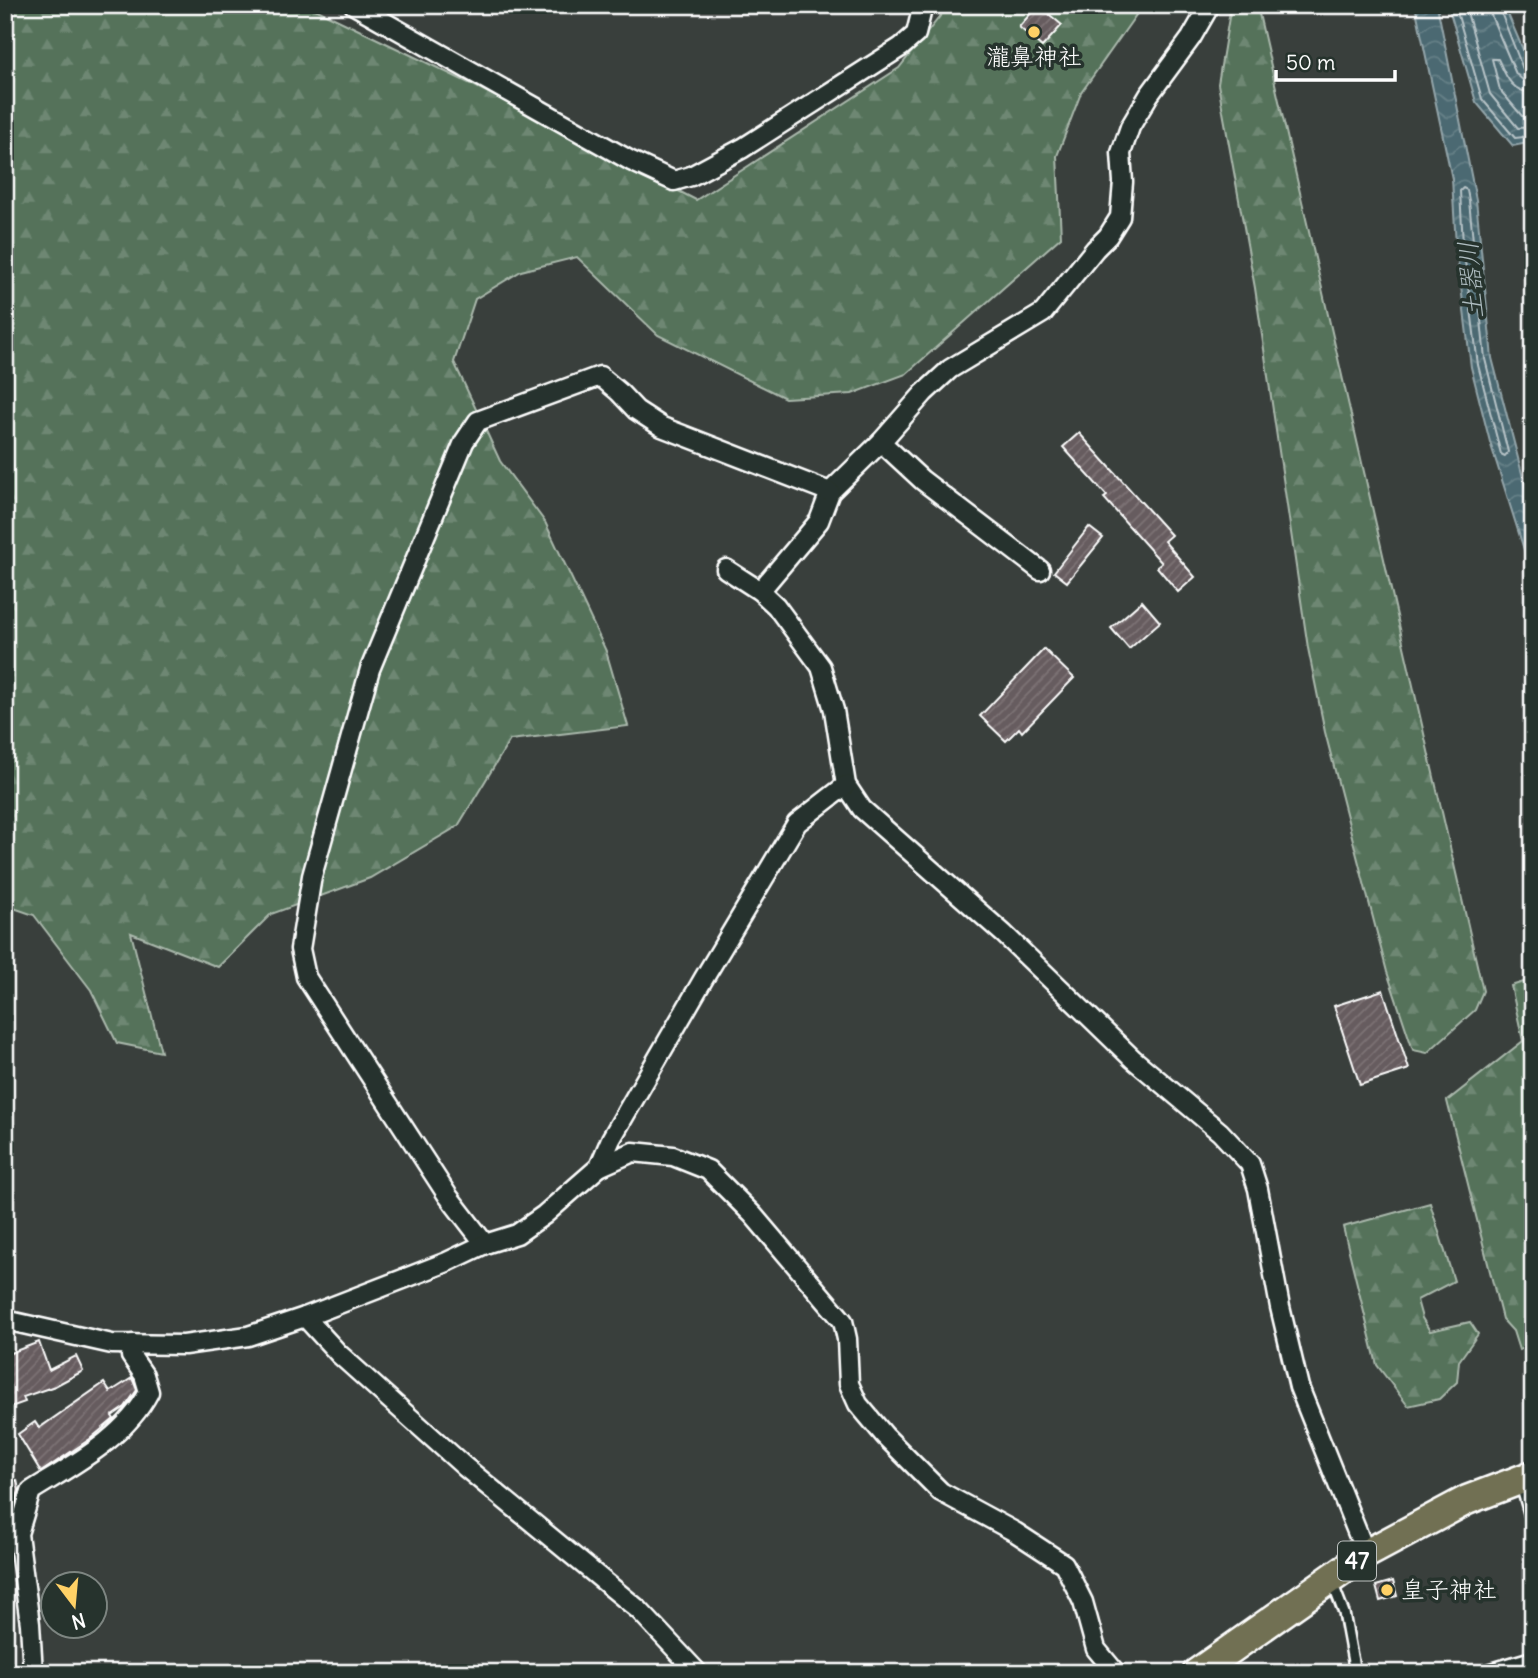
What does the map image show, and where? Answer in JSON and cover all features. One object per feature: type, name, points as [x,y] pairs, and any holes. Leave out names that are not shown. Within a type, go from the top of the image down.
[{"type":"main road","name":"47","points":[[1197,1673],[1366,1555],[1467,1500],[1526,1477]]},
{"type":"street","points":[[354,5],[631,161],[674,181],[691,176],[743,148],[901,47],[916,34],[923,5]]},
{"type":"street","points":[[760,590],[819,521],[830,492],[881,442],[924,393],[950,369],[1043,313],[1108,236],[1120,217],[1123,182],[1121,153],[1130,127],[1149,95],[1191,38],[1210,5]]},
{"type":"street","points":[[485,1244],[448,1196],[306,977],[300,949],[312,876],[370,669],[464,442],[478,421],[600,376],[620,392],[636,410],[662,427],[830,492]]},
{"type":"street","points":[[881,442],[922,480],[1040,570]]},
{"type":"street","points":[[726,569],[760,590],[776,606],[821,667],[834,710],[846,785],[862,809],[1004,934],[1133,1059],[1220,1132],[1250,1164],[1258,1188],[1280,1307],[1299,1387],[1366,1555]]},
{"type":"street","points":[[599,1167],[611,1139],[657,1058],[797,823],[846,785]]},
{"type":"street","points":[[8,1319],[111,1344],[184,1345],[248,1336],[305,1317],[447,1262],[485,1244],[517,1234],[544,1215],[599,1167],[633,1152],[673,1156],[708,1170],[753,1215],[843,1321],[847,1339],[849,1384],[858,1404],[885,1436],[941,1492],[1014,1532],[1064,1564],[1083,1602],[1096,1648],[1116,1673]]},
{"type":"street","points":[[305,1317],[339,1354],[465,1466],[639,1610],[698,1673]]},
{"type":"street","points":[[33,1673],[30,1624],[19,1550],[20,1522],[32,1491],[81,1462],[139,1410],[149,1392],[144,1375],[131,1356],[133,1344]]},
{"type":"lane","points":[[1526,1477],[1533,1527]]},
{"type":"lane","points":[[1331,1580],[1344,1613],[1354,1667]]},
{"type":"lane","points":[[1476,1673],[1533,1656]]},
{"type":"green space","points":[[5,5],[307,5],[473,85],[696,200],[899,68],[949,5],[1143,5],[1081,93],[1057,156],[1061,237],[906,374],[852,394],[785,398],[658,335],[577,257],[521,271],[475,299],[454,362],[500,461],[545,522],[606,651],[628,726],[510,740],[458,826],[370,878],[271,914],[218,967],[131,933],[161,1052],[117,1043],[91,990],[34,915],[5,905]]},
{"type":"green space","points":[[1231,5],[1257,5],[1483,991],[1475,1010],[1427,1053],[1413,1050],[1387,972],[1325,732],[1308,648],[1255,288],[1218,84]]},
{"type":"green space","points":[[1533,979],[1533,1345],[1519,1350],[1513,1331],[1502,1319],[1447,1101],[1523,1041],[1511,986]]},
{"type":"green space","points":[[1430,1203],[1454,1281],[1417,1300],[1422,1318],[1430,1331],[1470,1322],[1478,1334],[1459,1361],[1457,1382],[1439,1399],[1408,1406],[1377,1365],[1343,1227]]},
{"type":"water","name":"土器川","points":[[1415,5],[1437,5],[1476,200],[1492,358],[1533,516],[1533,578],[1490,442],[1471,367],[1456,246],[1452,179]]},
{"type":"water","points":[[1448,5],[1504,5],[1533,73],[1533,142],[1513,146],[1476,102]]},
{"type":"building","points":[[1038,5],[1062,25],[1042,47],[1019,27]]},
{"type":"building","points":[[1079,433],[1171,535],[1164,541],[1195,577],[1178,592],[1157,567],[1162,563],[1063,447]]},
{"type":"building","points":[[1089,527],[1103,538],[1067,582],[1054,572]]},
{"type":"building","points":[[1142,601],[1160,622],[1129,649],[1111,628]]},
{"type":"building","points":[[1044,649],[1074,678],[1022,732],[1019,728],[1006,741],[980,716]]},
{"type":"building","points":[[1383,990],[1409,1069],[1360,1085],[1334,1006]]},
{"type":"building","points":[[39,1342],[49,1370],[76,1356],[83,1371],[55,1386],[23,1397],[25,1402],[5,1409],[5,1355]]},
{"type":"building","points":[[132,1378],[137,1390],[125,1407],[112,1416],[114,1419],[41,1472],[18,1434],[35,1422],[39,1428],[104,1383],[110,1392]]},
{"type":"building","points":[[17,1480],[19,1490],[16,1502],[5,1505],[5,1483]]},
{"type":"building","points":[[1393,1581],[1397,1596],[1380,1601],[1376,1586]]},
{"type":"place","name":"瀧鼻神社","points":[[1034,32]]},
{"type":"place","name":"皇子神社","points":[[1387,1590]]}]
